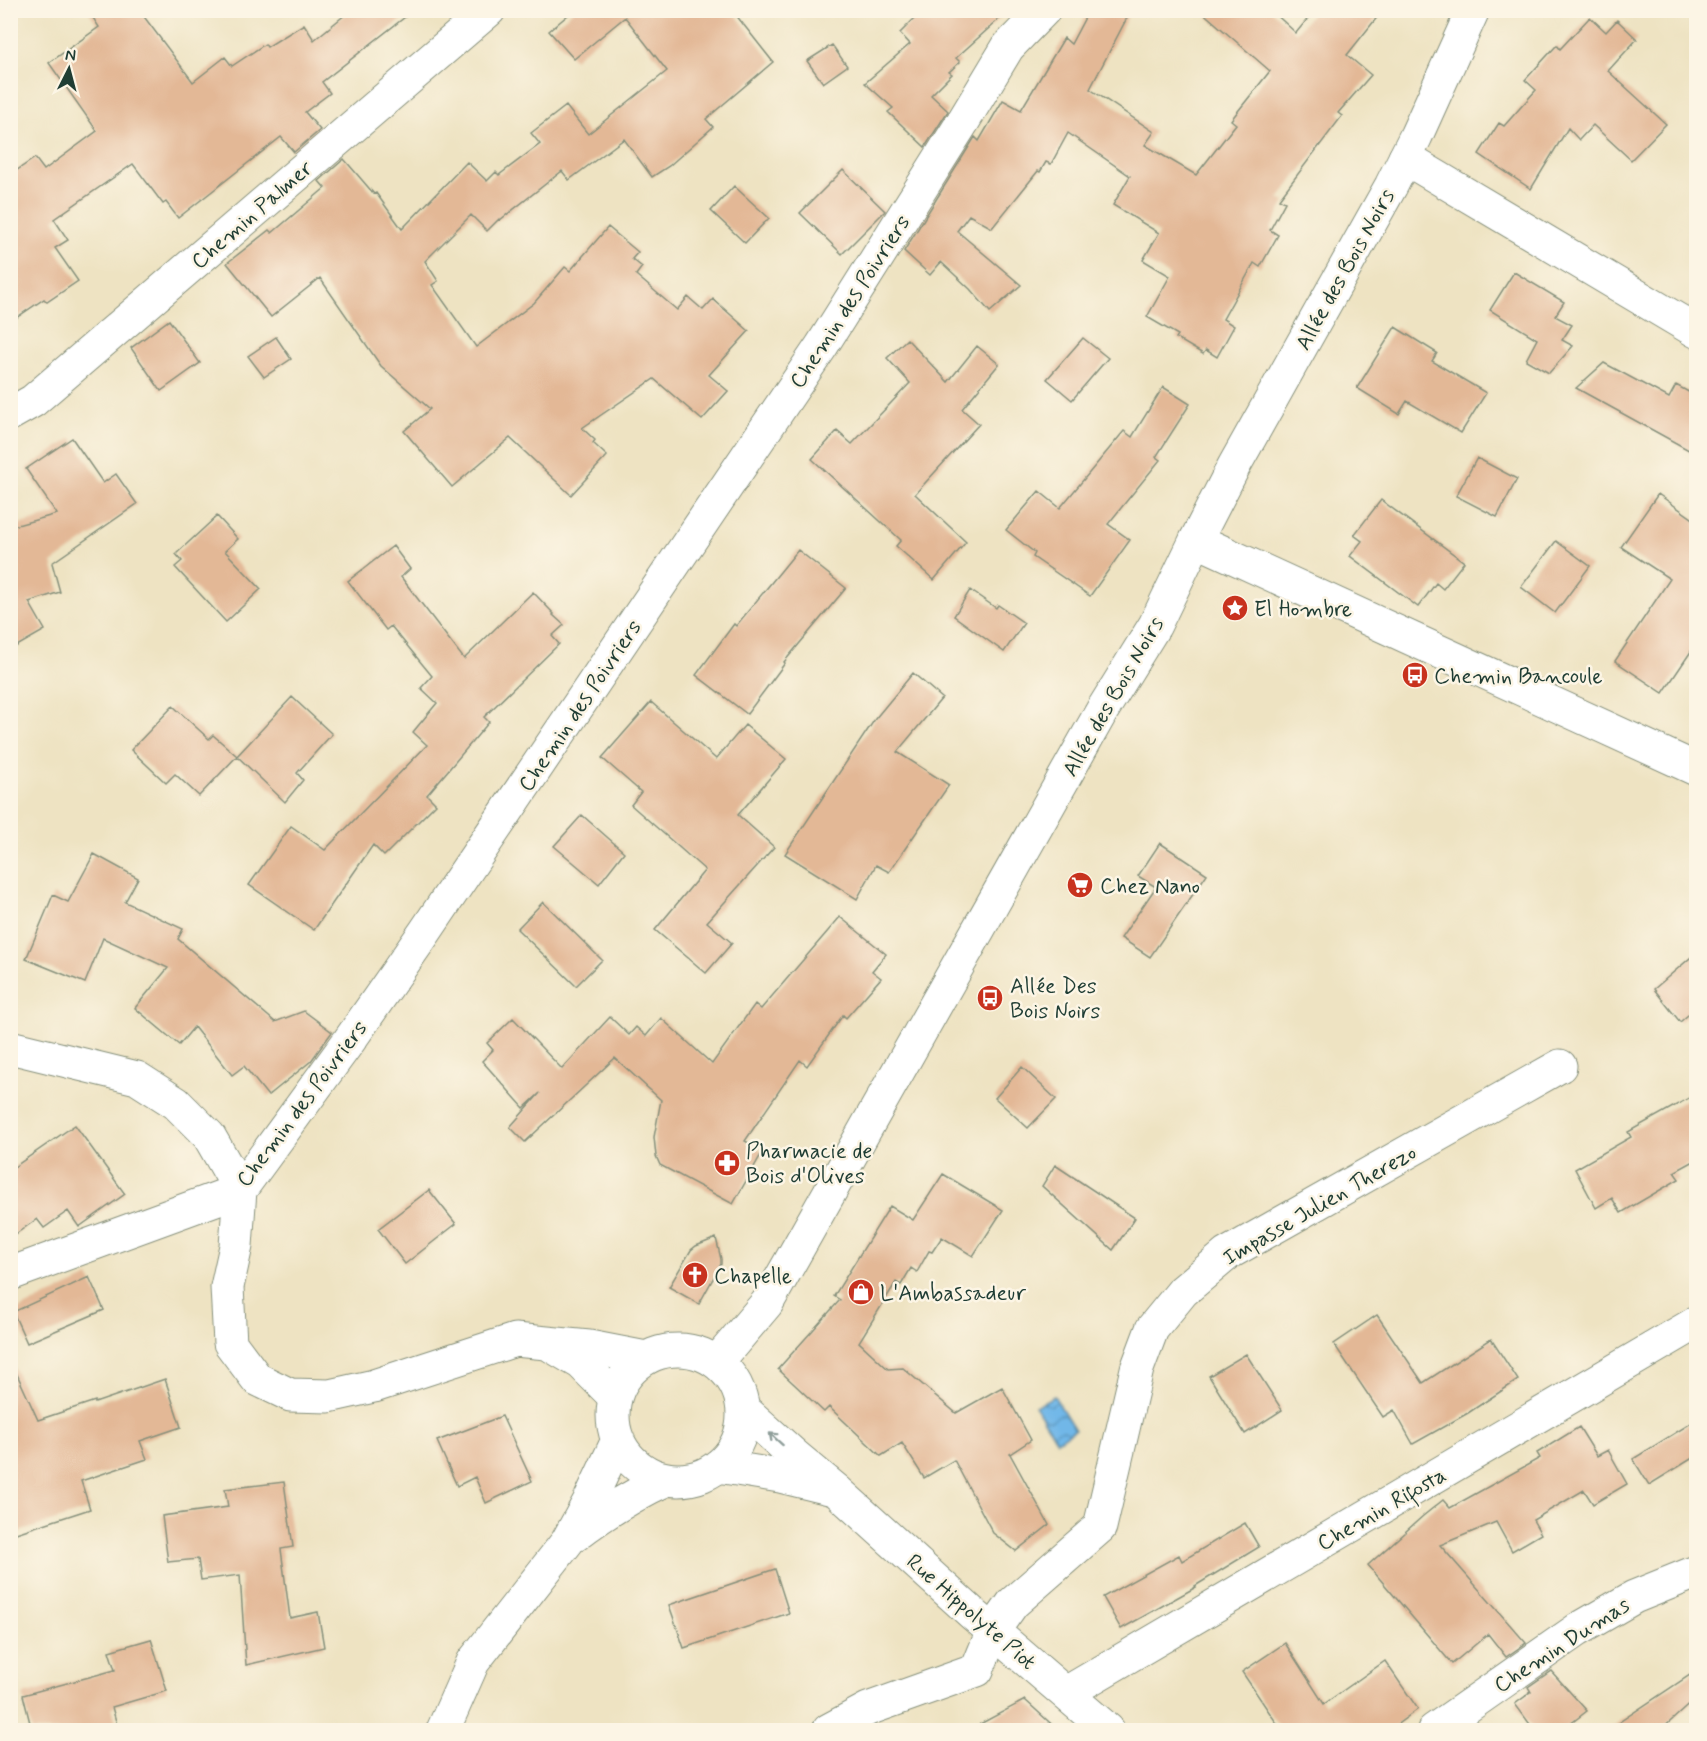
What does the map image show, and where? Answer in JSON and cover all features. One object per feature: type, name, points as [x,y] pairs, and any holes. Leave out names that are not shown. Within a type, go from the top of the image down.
[{"type":"street","name":"Chemin Palmer","points":[[10,414],[33,401],[489,10]]},
{"type":"street","name":"Chemin des Poivriers","points":[[10,1274],[240,1190],[425,932],[821,347],[1008,48],[1044,10]]},
{"type":"street","name":"Allée des Bois Noirs","points":[[717,1362],[767,1304],[1092,729],[1155,625],[1234,466],[1405,158],[1473,10]]},
{"type":"street","points":[[1405,158],[1696,331]]},
{"type":"street","points":[[1196,540],[1696,770]]},
{"type":"street","points":[[10,1047],[137,1078],[176,1103],[209,1136],[240,1190],[236,1246],[227,1287],[230,1343],[257,1380],[290,1395],[329,1396],[374,1386],[515,1340],[589,1347],[646,1358]]},
{"type":"street","name":"Impasse Julien Therezo","points":[[830,1731],[868,1709],[977,1670],[993,1631],[1013,1603],[1100,1527],[1137,1369],[1152,1329],[1183,1292],[1227,1254],[1560,1066]]},
{"type":"street","name":"Chemin Rifosta","points":[[1066,1693],[1696,1323]]},
{"type":"street","points":[[548,1343],[581,1363],[615,1397]]},
{"type":"street","points":[[682,1350],[700,1353],[717,1362],[730,1375],[739,1391],[743,1409],[743,1425],[738,1441],[730,1454],[718,1466],[703,1475],[685,1480],[667,1479],[651,1474],[626,1454],[618,1440],[613,1412],[615,1397],[621,1381],[632,1368],[646,1358],[663,1351],[682,1350]]},
{"type":"street","name":"Rue Hippolyte Piot","points":[[743,1409],[974,1616],[1108,1731]]},
{"type":"street","points":[[443,1731],[473,1662],[567,1542],[618,1440]]},
{"type":"street","name":"Rue Hippolyte Piot","points":[[718,1466],[780,1476],[836,1490]]},
{"type":"street","points":[[567,1542],[604,1514],[644,1489],[667,1479]]},
{"type":"street","name":"Chemin Dumas","points":[[1434,1731],[1577,1630],[1634,1597],[1696,1572]]},
{"type":"water","points":[[1054,1396],[1075,1430],[1057,1441],[1035,1406]]},
{"type":"building","points":[[88,10],[139,10],[193,82],[225,57],[232,66],[265,44],[267,47],[304,24],[314,40],[351,10],[414,10],[322,82],[330,93],[305,112],[320,130],[294,152],[281,137],[178,218],[166,202],[163,204],[133,164],[54,219],[68,240],[55,248],[78,281],[47,302],[44,299],[10,322],[10,175],[35,158],[44,170],[97,131],[49,63],[99,27]]},
{"type":"building","points":[[574,10],[732,10],[773,62],[706,119],[713,127],[669,166],[652,177],[624,139],[569,180],[562,171],[499,219],[487,231],[471,215],[425,261],[438,281],[432,285],[476,347],[534,303],[565,267],[570,271],[608,227],[638,252],[632,259],[642,267],[636,275],[677,310],[688,297],[703,310],[713,299],[749,331],[709,375],[728,391],[702,420],[654,379],[582,428],[607,456],[571,495],[510,438],[452,487],[404,431],[430,409],[381,366],[320,278],[271,317],[227,263],[269,230],[272,233],[325,188],[319,181],[344,159],[374,194],[376,193],[402,229],[467,162],[487,181],[496,172],[499,175],[540,144],[531,133],[566,106],[588,134],[667,71],[625,17],[574,59],[549,31]]},
{"type":"building","points":[[923,10],[1009,10],[956,58],[960,62],[949,72],[952,74],[931,95],[948,111],[925,147],[888,112],[893,108],[865,83],[910,44],[900,33]]},
{"type":"building","points":[[1089,10],[1131,10],[1090,89],[1154,132],[1145,145],[1196,175],[1236,124],[1231,120],[1270,71],[1200,10],[1271,10],[1296,33],[1315,10],[1383,10],[1347,55],[1371,75],[1338,113],[1342,116],[1279,199],[1285,202],[1270,230],[1278,235],[1260,267],[1254,263],[1223,319],[1234,326],[1217,357],[1206,350],[1203,354],[1176,338],[1178,335],[1147,317],[1170,276],[1143,260],[1159,233],[1113,205],[1130,176],[1068,133],[1051,164],[1046,162],[992,228],[969,215],[957,231],[1021,285],[990,312],[970,289],[941,262],[930,275],[904,251],[975,137],[979,141],[1003,100],[1021,110],[1064,38],[1071,44]]},
{"type":"building","points":[[1590,17],[1606,32],[1617,20],[1637,39],[1608,71],[1666,124],[1631,160],[1593,125],[1579,140],[1568,128],[1531,189],[1479,154],[1499,123],[1504,126],[1536,90],[1525,80],[1557,45],[1560,49]]},
{"type":"building","points":[[832,45],[847,66],[823,83],[807,61]]},
{"type":"building","points":[[843,170],[885,211],[842,254],[800,213]]},
{"type":"building","points":[[734,186],[769,218],[745,243],[711,211]]},
{"type":"building","points":[[1514,272],[1564,302],[1555,316],[1572,325],[1562,340],[1573,346],[1549,373],[1526,360],[1537,339],[1490,310]]},
{"type":"building","points":[[169,320],[200,363],[161,391],[131,348]]},
{"type":"building","points":[[1395,327],[1437,353],[1432,361],[1486,393],[1461,433],[1407,401],[1399,414],[1357,388]]},
{"type":"building","points":[[276,337],[291,359],[264,377],[248,356]]},
{"type":"building","points":[[1083,338],[1108,358],[1072,400],[1047,379]]},
{"type":"building","points":[[907,339],[948,382],[977,346],[999,364],[962,409],[979,424],[915,494],[966,542],[934,580],[896,546],[901,540],[812,459],[837,431],[852,444],[910,383],[887,358]]},
{"type":"building","points":[[1604,363],[1669,398],[1676,385],[1696,396],[1696,454],[1576,388]]},
{"type":"building","points":[[1163,387],[1190,404],[1156,457],[1160,460],[1108,524],[1130,540],[1090,596],[1033,557],[1035,553],[1006,530],[1039,491],[1060,508],[1124,431],[1132,437]]},
{"type":"building","points":[[72,438],[103,483],[116,474],[137,504],[52,563],[60,592],[29,602],[45,630],[10,650],[10,527],[57,514],[26,469]]},
{"type":"building","points":[[1477,458],[1517,479],[1497,517],[1456,496]]},
{"type":"building","points":[[1658,494],[1696,521],[1696,644],[1663,693],[1615,661],[1670,579],[1621,547]]},
{"type":"building","points":[[1381,500],[1464,562],[1443,589],[1436,583],[1418,607],[1350,556],[1362,541],[1354,535]]},
{"type":"building","points":[[217,516],[238,539],[225,551],[261,589],[226,622],[175,567],[182,561],[176,554]]},
{"type":"building","points":[[1556,541],[1590,566],[1555,613],[1521,587]]},
{"type":"building","points":[[393,546],[410,569],[401,577],[464,659],[533,592],[564,625],[552,636],[559,644],[484,717],[489,722],[427,795],[436,804],[384,856],[373,845],[314,930],[249,885],[291,826],[325,850],[427,745],[413,732],[437,703],[421,688],[432,676],[391,626],[386,630],[348,581]]},
{"type":"building","points":[[798,550],[846,588],[784,662],[747,714],[696,675],[734,624],[736,626]]},
{"type":"building","points":[[970,590],[996,608],[998,605],[1024,623],[1004,652],[954,616]]},
{"type":"building","points":[[913,673],[942,698],[897,752],[949,785],[889,872],[876,865],[857,899],[785,854],[875,719]]},
{"type":"building","points":[[292,697],[332,734],[297,773],[303,780],[285,802],[237,756]]},
{"type":"building","points":[[651,702],[716,759],[745,725],[786,759],[738,815],[774,847],[707,922],[732,943],[706,973],[655,930],[705,870],[631,805],[641,792],[602,758]]},
{"type":"building","points":[[173,706],[209,739],[213,735],[237,756],[199,796],[175,774],[166,783],[131,750]]},
{"type":"building","points":[[582,815],[624,852],[599,884],[554,846]]},
{"type":"building","points":[[1160,843],[1207,874],[1150,957],[1121,938],[1156,887],[1138,876]]},
{"type":"building","points":[[94,854],[138,878],[125,902],[183,929],[178,939],[275,1022],[304,1011],[332,1032],[311,1061],[268,1096],[244,1066],[232,1075],[194,1027],[179,1045],[135,1008],[168,968],[103,938],[85,983],[26,959],[53,895],[68,902]]},
{"type":"building","points":[[543,902],[602,960],[576,986],[517,929]]},
{"type":"building","points":[[840,917],[886,954],[872,971],[881,978],[846,1018],[843,1015],[807,1066],[800,1060],[745,1141],[763,1151],[733,1204],[660,1165],[656,1156],[654,1137],[661,1100],[615,1058],[525,1142],[510,1127],[540,1093],[524,1108],[482,1061],[493,1050],[487,1043],[513,1018],[562,1069],[610,1017],[629,1035],[636,1027],[646,1036],[661,1018],[712,1064],[755,1004],[761,1009]]},
{"type":"building","points":[[1696,953],[1696,1008],[1680,1022],[1654,989]]},
{"type":"building","points":[[1022,1067],[1056,1099],[1028,1128],[995,1098]]},
{"type":"building","points":[[1696,1094],[1696,1160],[1674,1172],[1679,1179],[1621,1213],[1612,1198],[1596,1208],[1575,1169],[1631,1137],[1628,1132]]},
{"type":"building","points":[[75,1125],[125,1194],[79,1227],[68,1211],[44,1228],[37,1219],[10,1238],[10,1170]]},
{"type":"building","points":[[1055,1165],[1135,1218],[1113,1250],[1042,1186]]},
{"type":"building","points":[[943,1174],[1003,1210],[973,1256],[942,1237],[932,1252],[929,1251],[917,1272],[911,1268],[901,1285],[896,1282],[859,1342],[888,1369],[903,1368],[956,1413],[1002,1387],[1031,1440],[1010,1454],[1049,1525],[1016,1551],[993,1533],[954,1460],[924,1478],[902,1443],[881,1456],[829,1407],[824,1412],[778,1369],[840,1300],[834,1296],[890,1206],[913,1220]]},
{"type":"building","points":[[429,1190],[456,1224],[405,1264],[378,1229]]},
{"type":"building","name":"Chapelle","points":[[716,1238],[721,1264],[699,1304],[669,1287],[691,1250]]},
{"type":"building","points":[[89,1277],[104,1310],[27,1343],[13,1312]]},
{"type":"building","points":[[1377,1315],[1423,1383],[1491,1339],[1518,1380],[1468,1413],[1413,1444],[1394,1410],[1383,1417],[1334,1344]]},
{"type":"building","points":[[1246,1354],[1282,1410],[1245,1434],[1209,1376]]},
{"type":"building","points":[[10,1359],[38,1420],[165,1379],[181,1427],[140,1441],[147,1459],[81,1481],[90,1509],[10,1535]]},
{"type":"building","points":[[502,1416],[532,1481],[486,1503],[475,1477],[457,1486],[437,1441]]},
{"type":"building","points":[[1696,1420],[1696,1456],[1649,1485],[1633,1459]]},
{"type":"building","points":[[1579,1427],[1597,1456],[1608,1450],[1627,1484],[1593,1504],[1584,1490],[1533,1520],[1541,1534],[1512,1551],[1496,1522],[1440,1545],[1526,1643],[1506,1657],[1488,1634],[1452,1664],[1368,1565],[1443,1500],[1450,1508],[1540,1458],[1537,1453]]},
{"type":"building","points":[[284,1482],[293,1547],[281,1549],[290,1618],[318,1612],[324,1647],[246,1665],[240,1575],[201,1580],[198,1559],[168,1562],[162,1516],[228,1507],[225,1489]]},
{"type":"building","points":[[1245,1523],[1259,1547],[1196,1587],[1121,1629],[1103,1597],[1179,1555],[1182,1561]]},
{"type":"building","points":[[775,1569],[789,1613],[684,1648],[669,1605]]},
{"type":"building","points":[[151,1639],[167,1691],[112,1707],[117,1725],[95,1731],[32,1731],[23,1695],[115,1670],[109,1651]]},
{"type":"building","points":[[1285,1643],[1324,1704],[1385,1661],[1418,1709],[1388,1731],[1282,1731],[1242,1672]]},
{"type":"building","points":[[1551,1671],[1587,1711],[1561,1731],[1535,1731],[1515,1704],[1531,1692],[1528,1687]]},
{"type":"building","points":[[1696,1671],[1696,1698],[1660,1731],[1606,1731]]},
{"type":"building","points":[[1025,1700],[1059,1731],[967,1731]]},
{"type":"place","name":"El Hombre","points":[[1235,608]]},
{"type":"place","name":"Chemin Bancoule","points":[[1415,675]]},
{"type":"place","name":"Chez Nano","points":[[1080,885]]},
{"type":"place","name":"Allée Des Bois Noirs","points":[[990,998]]},
{"type":"place","name":"Pharmacie de Bois d'Olives","points":[[727,1163]]},
{"type":"place","name":"Chapelle","points":[[695,1275]]},
{"type":"place","name":"L'Ambassadeur","points":[[861,1292]]}]
